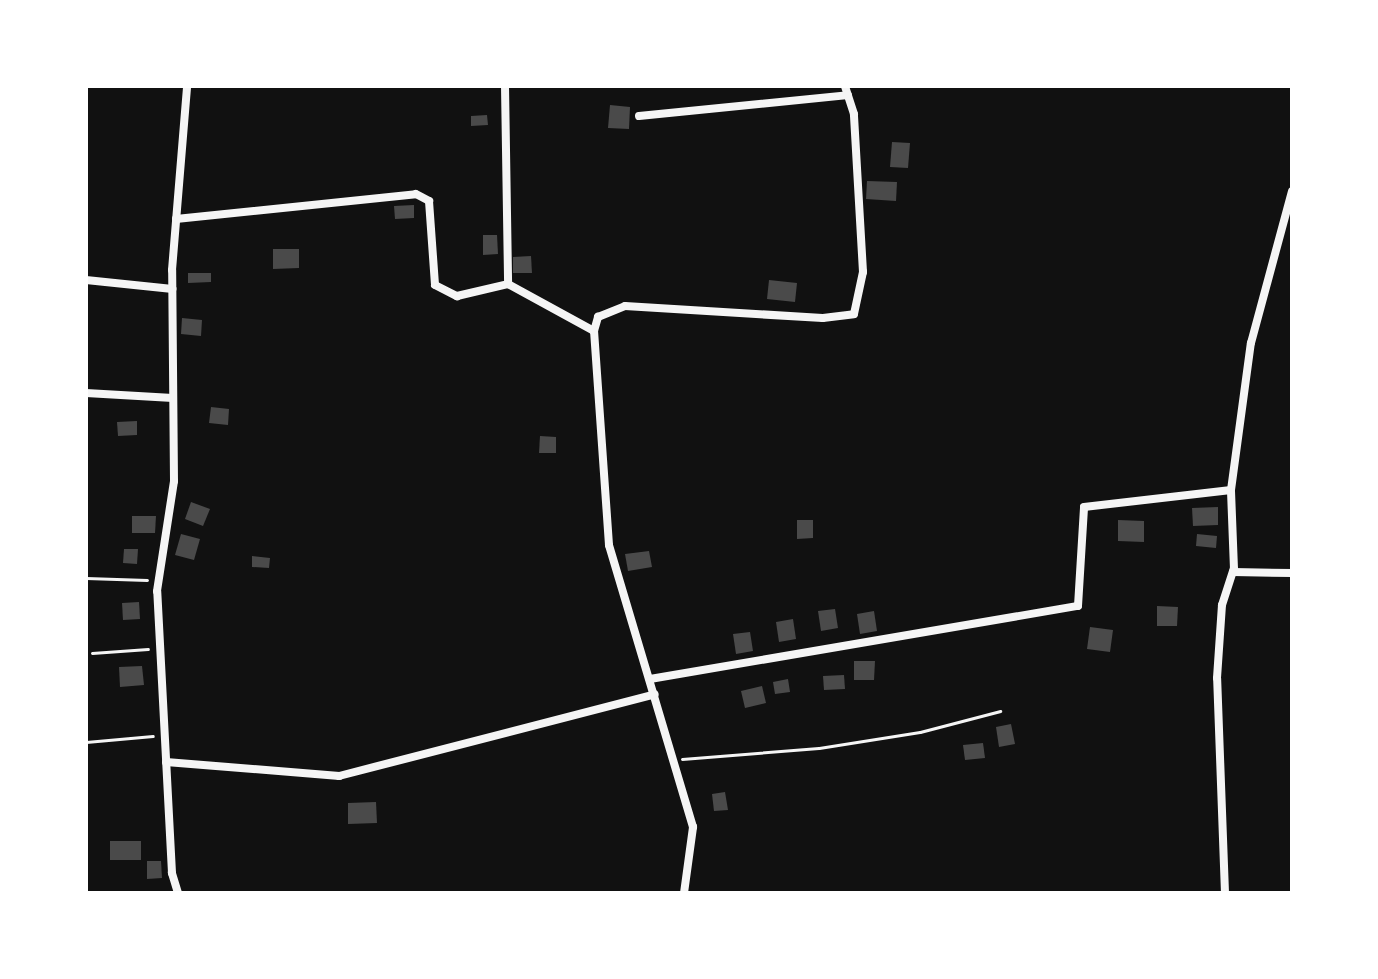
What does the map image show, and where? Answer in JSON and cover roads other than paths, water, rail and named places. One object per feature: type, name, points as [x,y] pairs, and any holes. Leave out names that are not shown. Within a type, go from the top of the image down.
[{"type":"street","points":[[178,893],[166,762],[159,580],[174,481],[173,289],[187,86]]},
{"type":"street","points":[[505,86],[508,284]]},
{"type":"street","points":[[639,116],[847,90],[854,114],[863,272],[854,314],[823,318],[625,306],[598,317],[594,331],[609,545],[693,827],[684,893]]},
{"type":"street","points":[[1225,893],[1217,678],[1222,605],[1233,572],[1231,490],[1257,317],[1292,191]]},
{"type":"street","points":[[176,219],[416,194],[429,201],[435,285],[457,296],[508,284],[594,331]]},
{"type":"street","points":[[86,280],[173,289]]},
{"type":"street","points":[[86,393],[173,398]]},
{"type":"street","points":[[650,679],[1078,606],[1084,507],[1231,490]]},
{"type":"street","points":[[1233,572],[1292,573]]},
{"type":"street","points":[[166,762],[339,776],[655,694]]}]
